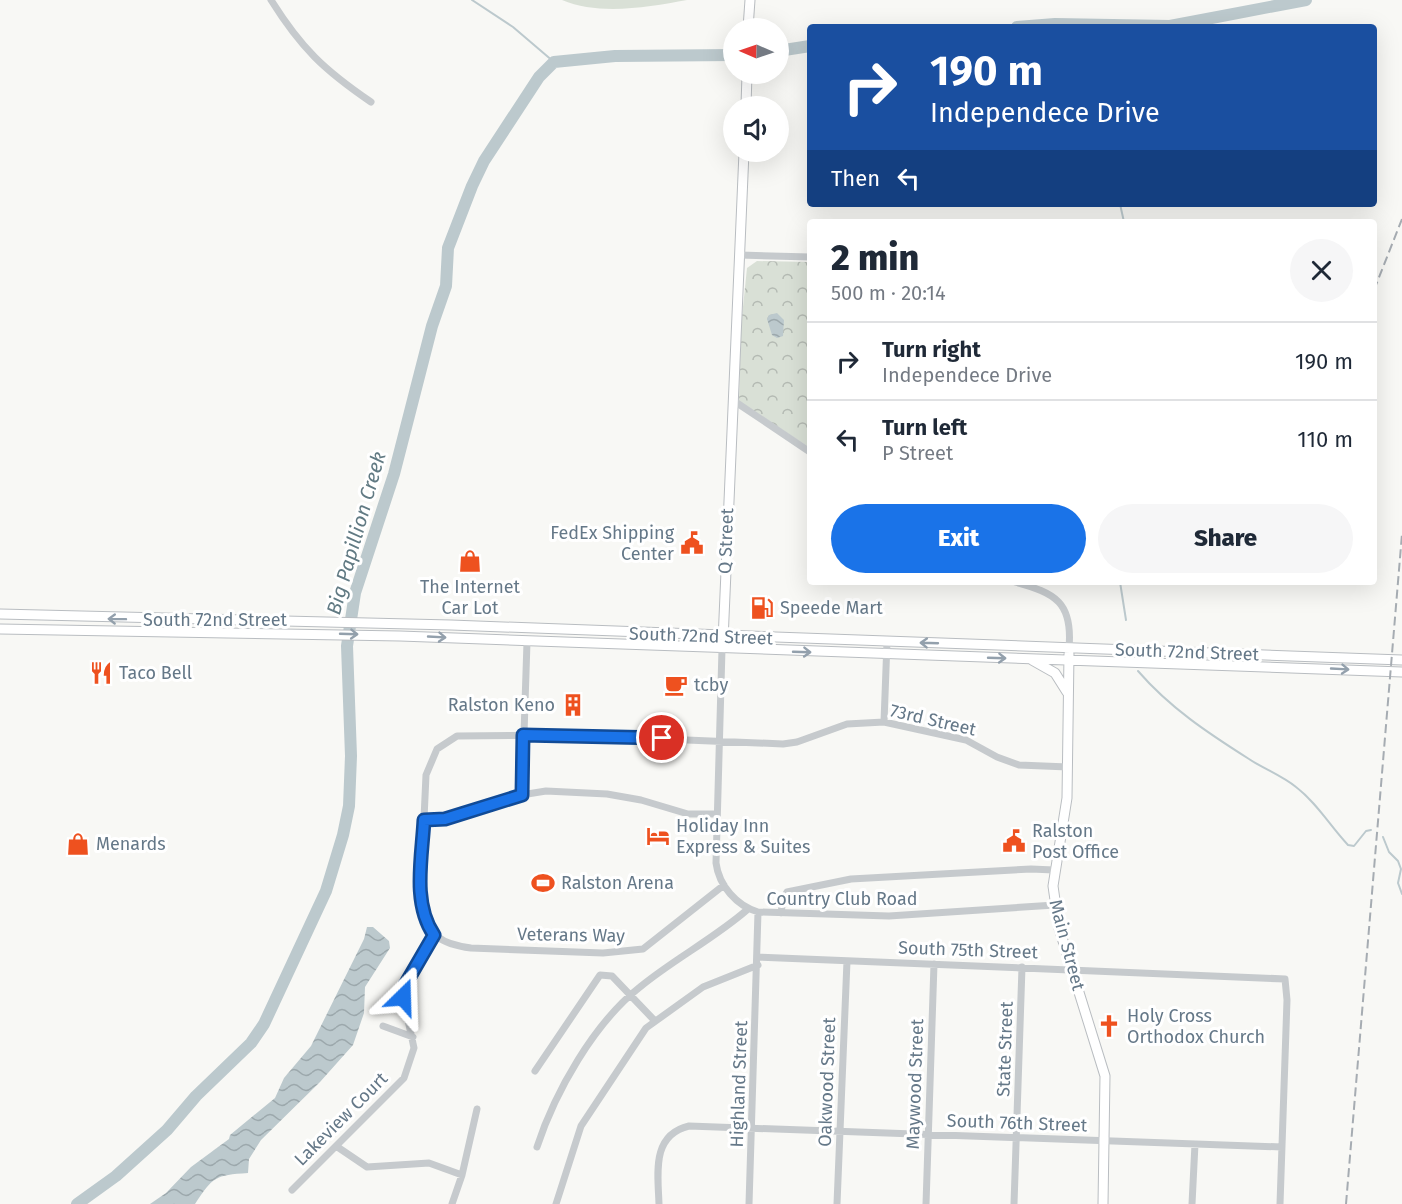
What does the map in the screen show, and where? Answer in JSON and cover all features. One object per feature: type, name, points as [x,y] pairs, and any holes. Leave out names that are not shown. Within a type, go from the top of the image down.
[{"type":"main road","points":[[749,18],[750,0]]},
{"type":"main road","name":"Q Street","points":[[722,649],[744,162]]},
{"type":"main road","points":[[0,609],[32,616]]},
{"type":"main road","name":"South 72nd Street","points":[[0,614],[322,621],[1402,660]]},
{"type":"main road","name":"South 72nd Street","points":[[0,631],[378,635],[1402,672]]},
{"type":"main road","points":[[527,642],[534,637],[571,637],[584,632]]},
{"type":"main road","name":"Main Street","points":[[1069,648],[1066,811],[1054,870],[1055,905],[1105,1076],[1102,1204]]},
{"type":"main road","points":[[1030,658],[1055,673],[1067,693]]},
{"type":"street","points":[[271,0],[299,43],[321,66],[371,102]]},
{"type":"street","points":[[740,255],[807,257]]},
{"type":"street","points":[[734,401],[807,450]]},
{"type":"street","points":[[1025,585],[1046,591],[1060,602],[1068,618],[1069,648]]},
{"type":"street","points":[[522,795],[527,642]]},
{"type":"street","points":[[884,723],[886,642]]},
{"type":"street","name":"Q Street","points":[[722,649],[716,863],[724,885],[748,909],[758,912]]},
{"type":"street","name":"73rd Street","points":[[424,820],[426,775],[430,761],[445,742],[457,736],[523,735],[797,742],[847,724],[884,723],[966,740],[1019,765],[1068,767]]},
{"type":"street","points":[[434,935],[426,923],[420,906],[424,820],[445,819],[522,795],[546,792],[607,794],[641,800],[688,814],[717,814]]},
{"type":"street","points":[[781,913],[783,898],[788,892],[835,881],[1031,869],[1054,870]]},
{"type":"street","name":"Veterans Way","points":[[434,935],[450,944],[471,948],[603,954],[628,952],[643,949],[724,885]]},
{"type":"street","name":"Country Club Road","points":[[758,961],[758,912],[889,916],[1055,905]]},
{"type":"street","points":[[537,1147],[556,1098],[610,1015],[631,994],[748,909]]},
{"type":"street","name":"Lakeview Court","points":[[292,1190],[404,1078],[412,1058],[413,1037],[403,997],[405,985],[434,935]]},
{"type":"street","points":[[556,1204],[581,1126],[638,1038],[654,1020],[703,987],[758,961]]},
{"type":"street","name":"South 75th Street","points":[[758,961],[847,961],[1285,979],[1282,1147]]},
{"type":"street","name":"Highland Street","points":[[749,1204],[758,961]]},
{"type":"street","name":"Oakwood Street","points":[[837,1204],[847,961]]},
{"type":"street","name":"Maywood Street","points":[[926,1204],[934,964]]},
{"type":"street","name":"State Street","points":[[1014,1204],[1022,967]]},
{"type":"street","points":[[535,1071],[600,975],[612,976],[654,1020]]},
{"type":"street","points":[[383,1026],[413,1037]]},
{"type":"street","points":[[452,1204],[462,1175],[477,1109]]},
{"type":"street","name":"South 76th Street","points":[[659,1204],[658,1159],[669,1136],[689,1126],[1282,1147]]},
{"type":"street","points":[[1192,1204],[1195,1144]]},
{"type":"street","points":[[336,1146],[368,1167],[429,1163],[462,1175]]},
{"type":"street","points":[[1280,1204],[1282,1147]]},
{"type":"green space","points":[[562,0],[687,0],[624,9],[608,9],[592,8]]},
{"type":"green space","points":[[757,261],[807,262],[807,446],[739,401],[741,326],[747,268]]},
{"type":"water","points":[[777,313],[784,320],[783,336],[777,338],[772,335],[767,319],[769,315]]},
{"type":"water","points":[[367,927],[373,927],[389,941],[390,948],[365,987],[364,1013],[353,1045],[320,1082],[261,1140],[249,1159],[248,1173],[216,1179],[206,1188],[195,1204],[150,1204],[166,1193],[191,1167],[229,1139],[230,1135],[275,1098],[284,1078],[311,1046],[364,939]]},
{"type":"waterway","points":[[472,0],[513,27],[554,62]]},
{"type":"waterway","name":"Big Papillion Creek","points":[[1180,24],[1306,0]]},
{"type":"waterway","name":"Big Papillion Creek","points":[[789,49],[807,46]]},
{"type":"waterway","name":"Big Papillion Creek","points":[[77,1204],[116,1176],[167,1130],[196,1096],[251,1043],[264,1024],[326,891],[349,806],[351,756],[347,646],[355,593],[394,474],[432,326],[446,286],[448,248],[484,161],[539,77],[554,62],[615,56],[723,55]]},
{"type":"waterway","points":[[1121,207],[1123,219]]},
{"type":"waterway","points":[[1120,585],[1126,620]]},
{"type":"waterway","points":[[1138,671],[1163,697],[1190,719],[1255,763],[1296,787],[1348,845],[1354,846],[1366,831],[1371,830]]},
{"type":"waterway","points":[[1383,837],[1389,852],[1398,861],[1401,869],[1398,883],[1402,894]]},
{"type":"railway","points":[[1377,282],[1402,219]]},
{"type":"railway","points":[[1346,1204],[1402,534]]},
{"type":"place","name":"FedEx Shipping Center","points":[[692,543]]},
{"type":"place","name":"The Internet Car Lot","points":[[470,561]]},
{"type":"place","name":"Speede Mart","points":[[762,608]]},
{"type":"place","name":"Taco Bell","points":[[101,673]]},
{"type":"place","name":"tcby","points":[[676,685]]},
{"type":"place","name":"Ralston Keno","points":[[573,705]]},
{"type":"place","name":"Holiday Inn Express & Suites","points":[[658,836]]},
{"type":"place","name":"Ralston Post Office","points":[[1014,841]]},
{"type":"place","name":"Menards","points":[[78,844]]},
{"type":"place","name":"Ralston Arena","points":[[543,883]]},
{"type":"place","name":"Holy Cross Orthodox Church","points":[[1109,1026]]},
{"type":"route","points":[[403,997],[405,985],[434,935],[426,923],[420,906],[424,820],[445,819],[522,795],[523,735],[662,738]]}]
